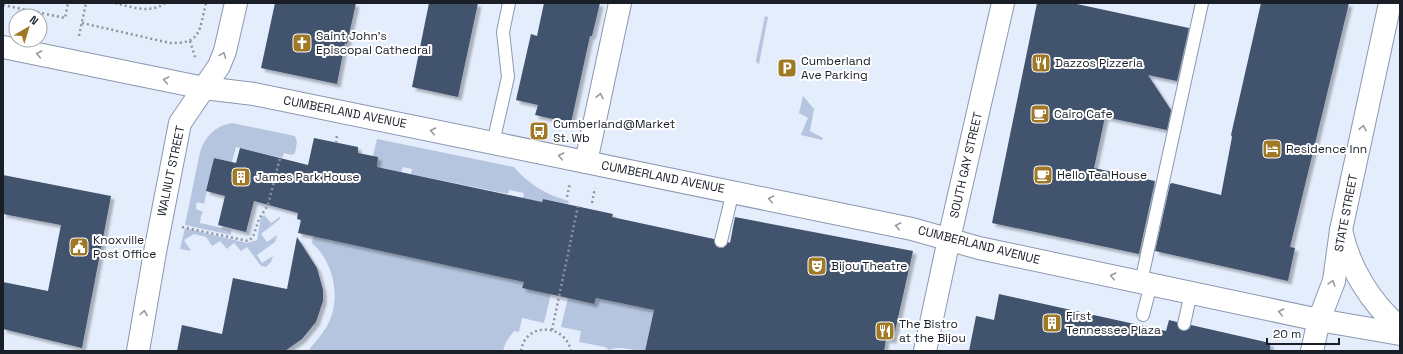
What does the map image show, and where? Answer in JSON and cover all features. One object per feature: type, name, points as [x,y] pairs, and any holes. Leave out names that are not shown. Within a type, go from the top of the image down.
[{"type":"main road","name":"WALNUT STREET","points":[[138,351],[155,252],[180,123],[219,66],[225,51],[236,3]]},
{"type":"main road","points":[[586,162],[620,3]]},
{"type":"main road","name":"SOUTH GAY STREET","points":[[925,351],[1003,3]]},
{"type":"main road","name":"STATE STREET","points":[[1312,351],[1320,320],[1334,281],[1341,230],[1390,3]]},
{"type":"main road","name":"CUMBERLAND AVENUE","points":[[3,47],[204,88],[254,94],[733,191],[912,229],[979,248],[1320,320],[1400,334]]},
{"type":"main road","points":[[1341,230],[1345,247],[1361,281],[1376,304],[1400,328]]},
{"type":"lane","points":[[492,143],[508,77],[503,32],[510,3]]},
{"type":"lane","points":[[1143,315],[1146,283],[1202,3]]},
{"type":"lane","points":[[721,241],[733,191]]},
{"type":"lane","points":[[1184,324],[1191,292]]},
{"type":"path","points":[[48,14],[65,18],[68,3]]},
{"type":"path","points":[[79,36],[86,3]]},
{"type":"path","points":[[115,3],[149,10],[164,3]]},
{"type":"path","points":[[82,23],[170,43],[180,43],[190,41],[200,30],[206,3]]},
{"type":"path","points":[[3,5],[18,8]]},
{"type":"path","points":[[190,41],[197,63]]},
{"type":"path","points":[[336,143],[338,131]]},
{"type":"path","points":[[182,227],[248,241],[251,240],[259,219],[268,205],[280,158]]},
{"type":"path","points":[[567,197],[570,181]]},
{"type":"path","points":[[592,203],[596,182]]},
{"type":"path","points":[[552,330],[578,206]]},
{"type":"path","points":[[521,351],[524,341],[534,332],[546,329],[562,335],[568,342],[571,351]]},
{"type":"shaded area","points":[[765,16],[768,17],[759,64],[756,60]]},
{"type":"shaded area","points":[[803,96],[814,109],[810,131],[823,138],[822,140],[801,135],[808,118],[799,113]]},
{"type":"shaded area","points":[[232,123],[295,136],[297,142],[295,153],[292,155],[284,153],[282,158],[236,147],[232,162],[214,158],[204,204],[198,202],[196,204],[196,209],[203,212],[200,223],[231,230],[231,235],[185,225],[202,146],[216,129]]},
{"type":"shaded area","points":[[377,139],[514,167],[532,184],[553,196],[569,201],[568,204],[543,199],[542,202],[523,198],[524,193],[509,190],[508,194],[411,174],[412,169],[403,167],[401,172],[377,167],[378,158],[373,156]]},
{"type":"shaded area","points":[[264,215],[271,223],[280,217],[280,219],[261,234],[267,242],[277,235],[275,242],[257,255],[262,263],[273,256],[271,262],[266,267],[261,266],[247,247],[241,251],[234,243],[227,249],[220,241],[212,246],[206,237],[194,234],[184,240],[191,251],[180,249],[185,228],[247,243],[257,240],[261,217]]},
{"type":"shaded area","points":[[313,236],[524,282],[522,288],[551,294],[544,323],[522,318],[519,332],[514,331],[506,343],[503,351],[308,351],[327,326],[332,316],[335,293],[326,260],[312,243]]},
{"type":"shaded area","points":[[568,298],[594,304],[596,298],[654,310],[645,351],[623,348],[609,350],[605,347],[579,342],[581,331],[561,327]]},
{"type":"building","name":"Saint John's Episcopal Cathedral","points":[[275,3],[356,3],[347,44],[345,43],[337,84],[261,68]]},
{"type":"building","name":"Saint John's Episcopal Cathedral","points":[[429,3],[478,3],[458,97],[412,87]]},
{"type":"building","points":[[544,3],[600,3],[592,36],[590,36],[571,123],[535,115],[538,105],[516,100],[531,34],[537,36]]},
{"type":"building","points":[[1037,3],[1072,3],[1189,28],[1177,81],[1148,75],[1171,110],[1167,130],[1105,117],[1094,168],[1155,181],[1139,254],[992,223]]},
{"type":"building","name":"Residence Inn","points":[[1261,3],[1349,3],[1290,247],[1295,248],[1288,281],[1155,251],[1170,184],[1172,183],[1221,195],[1232,137],[1231,135]]},
{"type":"building","points":[[314,138],[358,147],[358,153],[378,157],[377,167],[542,202],[543,199],[613,214],[612,217],[714,239],[716,246],[720,248],[723,248],[728,242],[730,243],[735,217],[913,251],[893,340],[886,339],[884,351],[645,351],[654,310],[596,298],[594,304],[522,288],[524,282],[298,233],[301,220],[297,219],[298,213],[254,201],[246,232],[218,225],[225,196],[206,191],[214,158],[236,163],[240,148],[308,165]]},
{"type":"building","name":"Knoxville Post Office","points":[[3,175],[111,196],[82,348],[3,329],[3,282],[48,291],[61,225],[3,214]]},
{"type":"building","points":[[297,237],[317,268],[323,290],[323,301],[316,322],[302,339],[285,351],[177,351],[182,325],[222,334],[233,278],[287,289]]},
{"type":"building","name":"First Tennessee Plaza","points":[[999,294],[1166,331],[1169,320],[1177,322],[1179,329],[1183,331],[1189,329],[1191,325],[1270,343],[1270,351],[969,351],[976,316],[994,320]]},
{"type":"place","name":"Saint John's Episcopal Cathedral","points":[[302,43]]},
{"type":"place","name":"Dazzos Pizzeria","points":[[1041,63]]},
{"type":"place","name":"Cumberland Ave Parking","points":[[787,68]]},
{"type":"place","name":"Cairo Cafe","points":[[1040,114]]},
{"type":"place","name":"Cumberland@Market St. Wb","points":[[539,131]]},
{"type":"place","name":"Residence Inn","points":[[1272,149]]},
{"type":"place","name":"Hello Tea House","points":[[1043,175]]},
{"type":"place","name":"James Park House","points":[[241,177]]},
{"type":"place","name":"Knoxville Post Office","points":[[79,247]]},
{"type":"place","name":"Bijou Theatre","points":[[817,266]]},
{"type":"place","name":"First Tennessee Plaza","points":[[1052,323]]},
{"type":"place","name":"The Bistro at the Bijou","points":[[885,331]]}]
